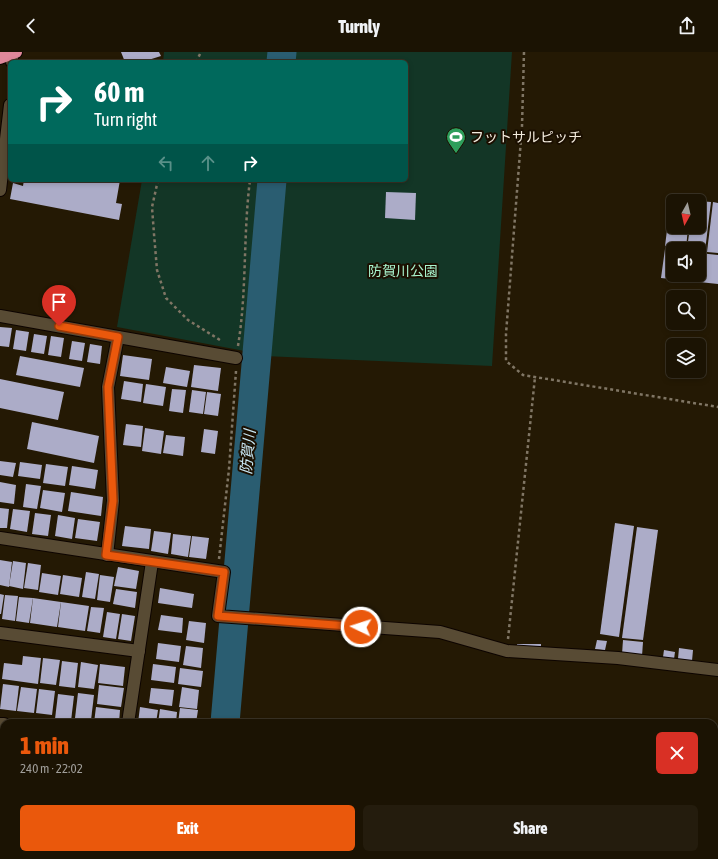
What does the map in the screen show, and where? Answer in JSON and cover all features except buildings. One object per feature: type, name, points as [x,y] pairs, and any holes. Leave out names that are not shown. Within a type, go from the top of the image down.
[{"type":"highway","points":[[0,58],[10,54]]},
{"type":"street","points":[[0,190],[8,122]]},
{"type":"street","points":[[0,316],[118,337],[235,353]]},
{"type":"street","points":[[106,555],[113,501],[108,387],[118,337]]},
{"type":"street","points":[[0,538],[224,572],[218,616],[440,632],[507,651],[618,658],[718,670]]},
{"type":"street","points":[[129,719],[152,562]]},
{"type":"street","points":[[0,633],[139,651]]},
{"type":"path","points":[[524,52],[522,126],[506,334],[506,361],[523,375],[718,407]]},
{"type":"path","points":[[158,182],[152,207],[157,270],[166,298],[188,320],[223,342]]},
{"type":"path","points":[[218,571],[229,469],[235,353],[238,350],[243,315],[246,206],[250,182]]},
{"type":"path","points":[[507,651],[535,377]]},
{"type":"green space","points":[[164,52],[277,52],[276,60],[163,60]]},
{"type":"green space","name":"防賀川公園","points":[[291,52],[512,52],[492,366],[264,356],[280,182],[408,182],[408,60],[290,60]]},
{"type":"green space","points":[[142,182],[266,182],[250,352],[117,327]]},
{"type":"waterway","name":"防賀川","points":[[281,60],[282,52]]},
{"type":"waterway","name":"防賀川","points":[[225,719],[272,182]]},
{"type":"place","name":"フットサルピッチ","points":[[456,154]]},
{"type":"route","points":[[59,326],[118,337],[108,387],[113,501],[106,555],[224,572],[218,616],[361,627]]}]
